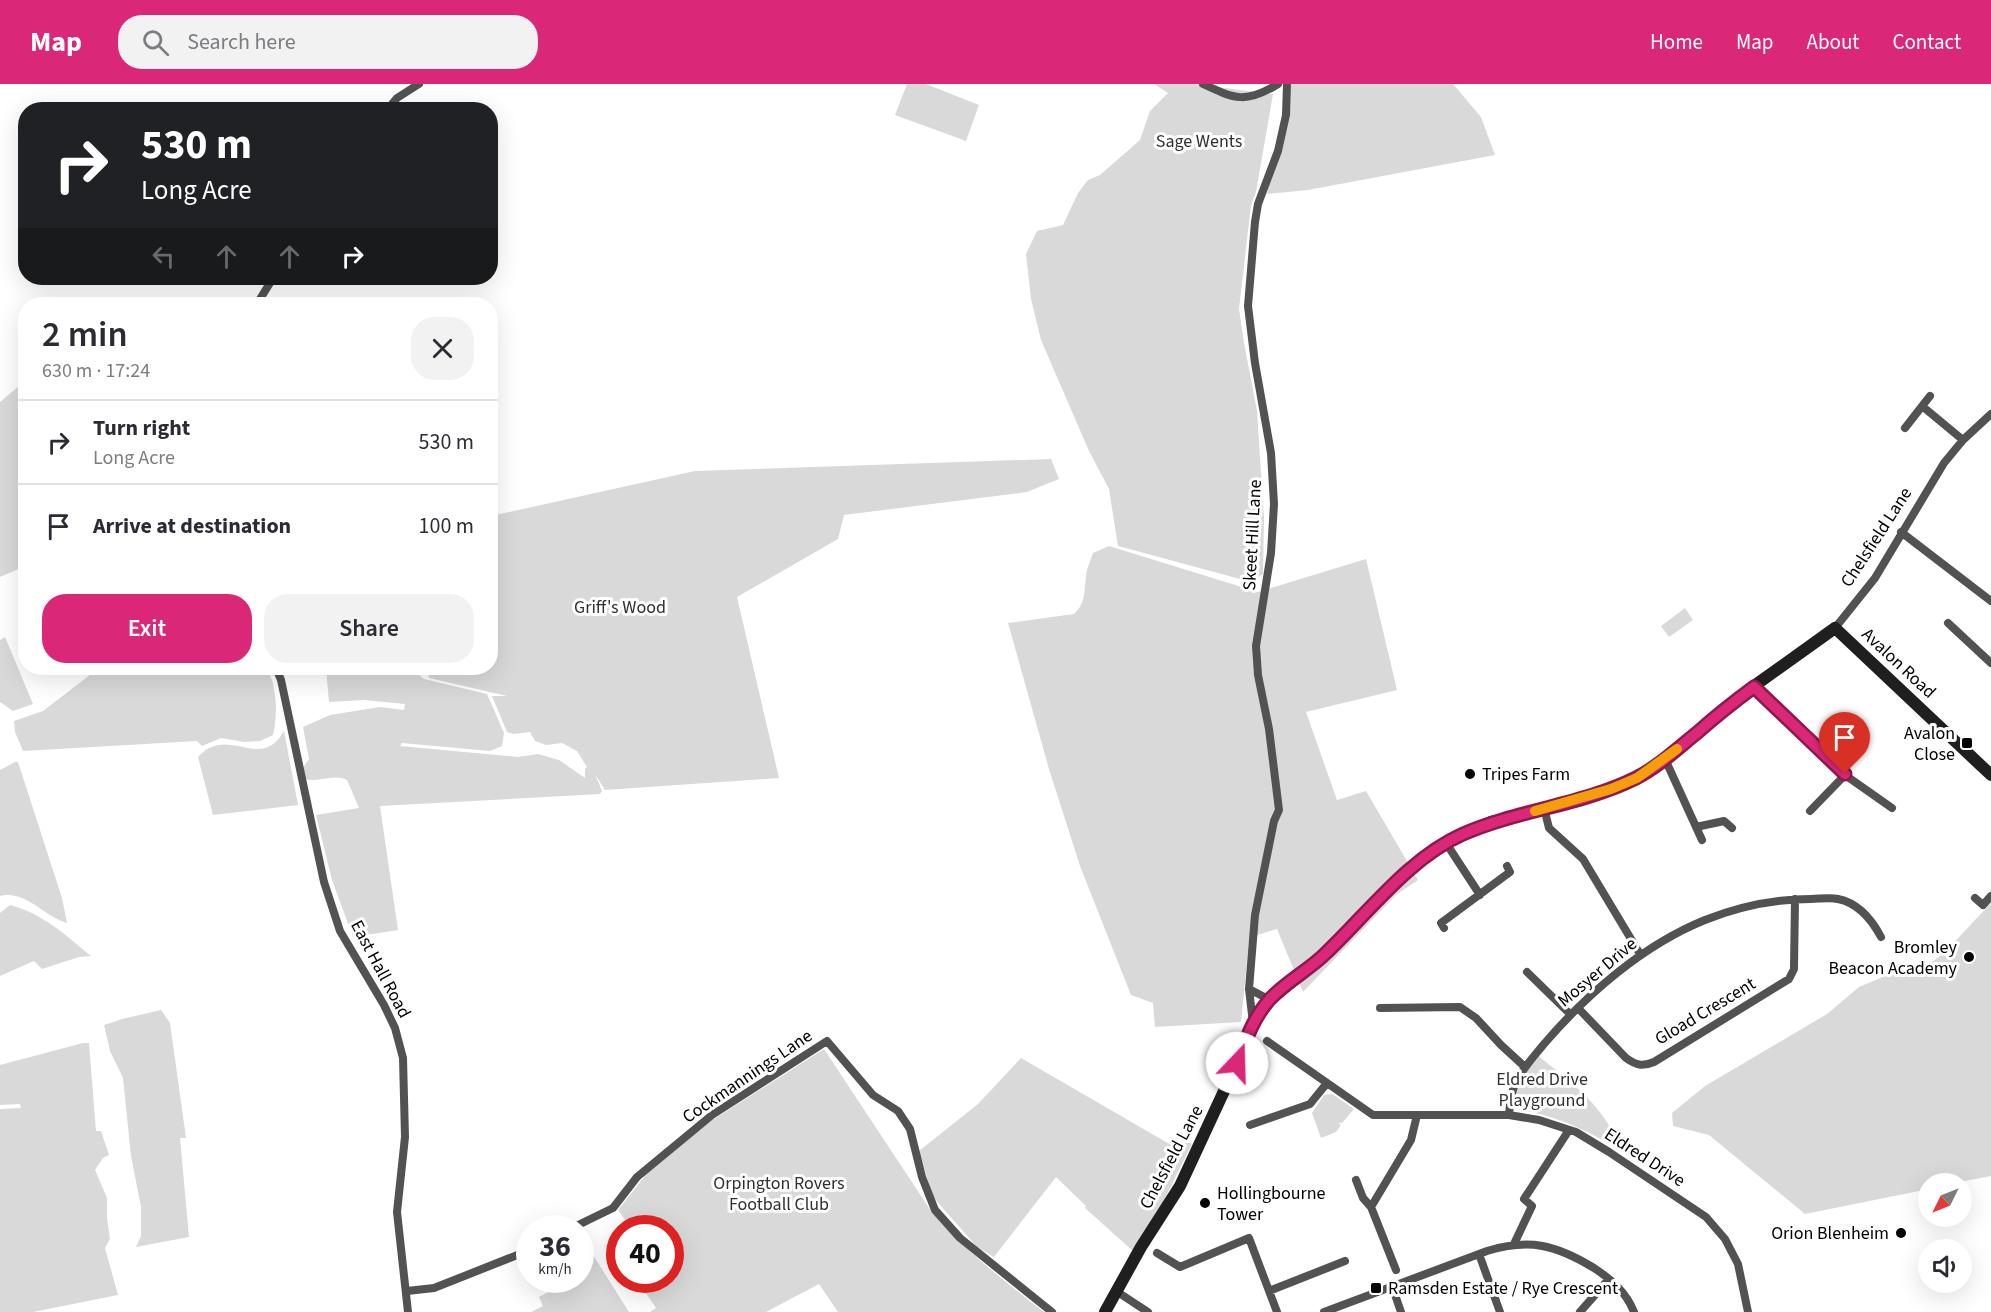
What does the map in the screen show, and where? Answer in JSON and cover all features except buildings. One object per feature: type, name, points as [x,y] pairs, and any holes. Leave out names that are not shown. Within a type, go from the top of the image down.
[{"type":"street","points":[[394,102],[418,84]]},
{"type":"street","points":[[1203,84],[1243,98],[1260,94],[1278,84]]},
{"type":"street","name":"Skeet Hill Lane","points":[[1252,1023],[1249,989],[1255,915],[1274,821],[1279,810],[1269,729],[1258,675],[1256,646],[1271,553],[1274,504],[1271,453],[1255,363],[1248,296],[1258,204],[1278,151],[1286,115],[1287,84]]},
{"type":"street","points":[[1905,428],[1930,396]]},
{"type":"street","points":[[1922,406],[1963,440]]},
{"type":"street","name":"Chelsfield Lane","points":[[1105,1312],[1180,1186],[1237,1063],[1252,1023],[1270,1000],[1324,955],[1417,864],[1446,843],[1491,822],[1628,782],[1665,759],[1754,687],[1835,628],[1875,578],[1944,464],[1963,440],[1990,416]]},
{"type":"street","points":[[1901,532],[1991,601]]},
{"type":"street","points":[[1948,623],[1991,663]]},
{"type":"street","name":"Avalon Road","points":[[1835,628],[1991,775]]},
{"type":"street","name":"East Hall Road","points":[[279,675],[307,811],[327,892],[340,931],[395,1028],[403,1058],[405,1137],[397,1212],[408,1312]]},
{"type":"street","points":[[1754,687],[1845,774],[1892,808]]},
{"type":"street","points":[[1665,759],[1702,840]]},
{"type":"street","points":[[1810,811],[1845,774]]},
{"type":"street","points":[[1544,808],[1548,828],[1582,859],[1640,954]]},
{"type":"street","points":[[1696,827],[1724,821],[1732,828]]},
{"type":"street","points":[[1446,843],[1480,895]]},
{"type":"street","points":[[1444,928],[1441,922],[1510,872],[1507,866]]},
{"type":"street","points":[[1975,898],[1983,905],[1991,896]]},
{"type":"street","name":"Mosyer Drive","points":[[1509,1115],[1511,1095],[1516,1081],[1525,1067],[1574,1011],[1640,954],[1703,921],[1744,907],[1795,899],[1838,899],[1856,907],[1872,921],[1881,937]]},
{"type":"street","name":"Gload Crescent","points":[[1574,1011],[1634,1064],[1645,1065],[1654,1062],[1789,979],[1794,969],[1795,899]]},
{"type":"street","points":[[1527,972],[1574,1011]]},
{"type":"street","points":[[1249,989],[1270,1000]]},
{"type":"street","points":[[1380,1008],[1460,1007],[1476,1018],[1525,1067]]},
{"type":"street","name":"Cockmannings Lane","points":[[594,1217],[613,1208],[636,1177],[712,1115],[827,1041],[873,1095],[898,1111],[910,1130],[922,1177],[935,1210],[960,1238],[1052,1312]]},
{"type":"street","name":"Eldred Drive","points":[[1266,1041],[1373,1115],[1509,1115],[1539,1120],[1569,1130],[1609,1152],[1706,1217],[1725,1239],[1738,1264],[1748,1312]]},
{"type":"street","points":[[1250,1125],[1310,1104],[1327,1083]]},
{"type":"street","points":[[1371,1207],[1411,1140],[1417,1115]]},
{"type":"street","points":[[1514,1244],[1532,1206],[1524,1199],[1569,1130]]},
{"type":"street","points":[[1356,1180],[1363,1198],[1371,1207],[1396,1270]]},
{"type":"street","points":[[1157,1253],[1180,1268],[1249,1238],[1277,1312]]},
{"type":"street","points":[[1324,1312],[1479,1254],[1514,1244],[1537,1244],[1556,1248],[1574,1256],[1610,1279],[1624,1293],[1634,1312]]},
{"type":"street","points":[[1479,1254],[1500,1312]]},
{"type":"street","points":[[407,1291],[434,1287],[516,1255]]},
{"type":"street","points":[[1269,1291],[1345,1261]]},
{"type":"street","points":[[1580,1312],[1610,1279]]},
{"type":"street","points":[[1392,1286],[1401,1312]]},
{"type":"street","points":[[1116,1291],[1146,1311]]},
{"type":"green space","points":[[907,84],[926,84],[979,105],[966,141],[895,115]]},
{"type":"green space","name":"Sage Wents","points":[[1154,84],[1193,84],[1273,94],[1256,192],[1251,205],[1239,309],[1257,411],[1264,519],[1263,574],[1251,582],[1118,546],[1109,489],[1089,451],[1041,340],[1031,299],[1026,254],[1037,231],[1063,225],[1078,193],[1088,180],[1100,175],[1140,140],[1150,111],[1168,93]]},
{"type":"green space","points":[[1291,84],[1453,84],[1481,117],[1495,155],[1308,190],[1267,194]]},
{"type":"green space","points":[[18,387],[18,569],[0,577],[0,402]]},
{"type":"green space","name":"Griff's Wood","points":[[1051,459],[1059,479],[1027,492],[844,515],[838,539],[737,597],[779,778],[605,790],[595,774],[602,791],[600,794],[380,806],[398,930],[353,937],[332,880],[316,815],[359,808],[347,780],[336,777],[304,779],[302,769],[309,759],[303,727],[330,715],[380,707],[404,710],[405,704],[364,700],[329,702],[327,675],[419,675],[424,679],[487,694],[504,733],[502,746],[490,751],[402,743],[400,746],[518,757],[538,754],[559,760],[585,778],[587,767],[577,751],[562,743],[546,745],[535,741],[530,732],[513,734],[507,732],[492,696],[507,696],[429,678],[428,675],[498,675],[498,514],[695,471]]},
{"type":"green space","points":[[1109,546],[1258,592],[1366,559],[1397,690],[1306,712],[1337,800],[1366,791],[1418,880],[1396,895],[1303,992],[1277,929],[1249,940],[1241,1022],[1155,1027],[1153,1003],[1131,995],[1080,866],[1049,769],[1008,623],[1074,614],[1083,601],[1087,571],[1093,553]]},
{"type":"green space","points":[[1685,608],[1693,620],[1669,637],[1661,626]]},
{"type":"green space","points":[[5,637],[18,668],[18,675],[21,675],[33,704],[13,711],[0,702],[0,640]]},
{"type":"green space","points":[[90,675],[270,675],[276,701],[273,735],[260,741],[244,742],[221,738],[202,746],[197,741],[23,751],[15,732],[14,721],[43,711]]},
{"type":"green space","points":[[284,731],[298,805],[213,815],[198,757],[208,749],[219,745],[258,749],[267,747],[276,742]]},
{"type":"green space","points":[[18,762],[62,898],[67,923],[26,900],[9,895],[0,896],[0,770]]},
{"type":"green space","points":[[1991,903],[1991,1176],[1972,1180],[1972,1173],[1918,1173],[1918,1191],[1805,1214],[1709,1135],[1673,1126],[1672,1113],[1705,1086],[1827,1014],[1859,987],[1897,971],[1914,976],[1945,952]]},
{"type":"green space","points":[[10,905],[43,919],[91,956],[79,957],[42,969],[34,961],[0,976],[0,913]]},
{"type":"green space","points":[[161,1010],[170,1023],[186,1138],[180,1138],[189,1237],[136,1247],[141,1236],[141,1207],[131,1156],[123,1078],[110,1051],[104,1025]]},
{"type":"green space","points":[[89,1043],[96,1131],[101,1131],[109,1155],[103,1158],[95,1170],[107,1198],[110,1239],[105,1248],[118,1295],[33,1312],[0,1312],[0,1109],[21,1108],[20,1104],[0,1105],[0,1065]]},
{"type":"green space","name":"Orpington Rovers Football Club","points":[[824,1049],[931,1211],[971,1252],[1044,1312],[838,1312],[819,1284],[766,1312],[650,1312],[656,1308],[646,1293],[684,1293],[684,1215],[622,1215],[618,1210],[652,1167],[711,1121]]},
{"type":"green space","name":"Eldred Drive Playground","points":[[1537,1055],[1591,1101],[1614,1135],[1610,1144],[1563,1122],[1513,1108],[1520,1078]]},
{"type":"green space","points":[[1021,1058],[1178,1149],[1187,1141],[1192,1144],[1159,1210],[1133,1251],[1085,1208],[1086,1206],[1056,1177],[994,1257],[977,1247],[933,1197],[919,1151],[978,1104]]},
{"type":"green space","points":[[1332,1094],[1354,1109],[1342,1123],[1338,1123],[1341,1125],[1336,1132],[1321,1138],[1312,1113],[1324,1095]]},
{"type":"green space","points":[[594,1257],[606,1276],[606,1293],[617,1293],[629,1312],[531,1312],[543,1306],[539,1297],[546,1293],[594,1293]]},
{"type":"slow traffic","points":[[1535,811],[1611,789],[1637,778],[1677,749]]},
{"type":"place","name":"Avalon Close","points":[[1967,743]]},
{"type":"place","name":"Tripes Farm","points":[[1470,774]]},
{"type":"place","name":"Bromley Beacon Academy","points":[[1969,957]]},
{"type":"place","name":"Hollingbourne Tower","points":[[1205,1203]]},
{"type":"place","name":"Orion Blenheim","points":[[1901,1233]]},
{"type":"place","name":"Ramsden Estate / Rye Crescent","points":[[1376,1288]]},
{"type":"route","points":[[1237,1063],[1252,1023],[1270,1000],[1324,955],[1417,864],[1446,843],[1491,822],[1611,789],[1637,778],[1665,759],[1754,687],[1845,774]]}]
